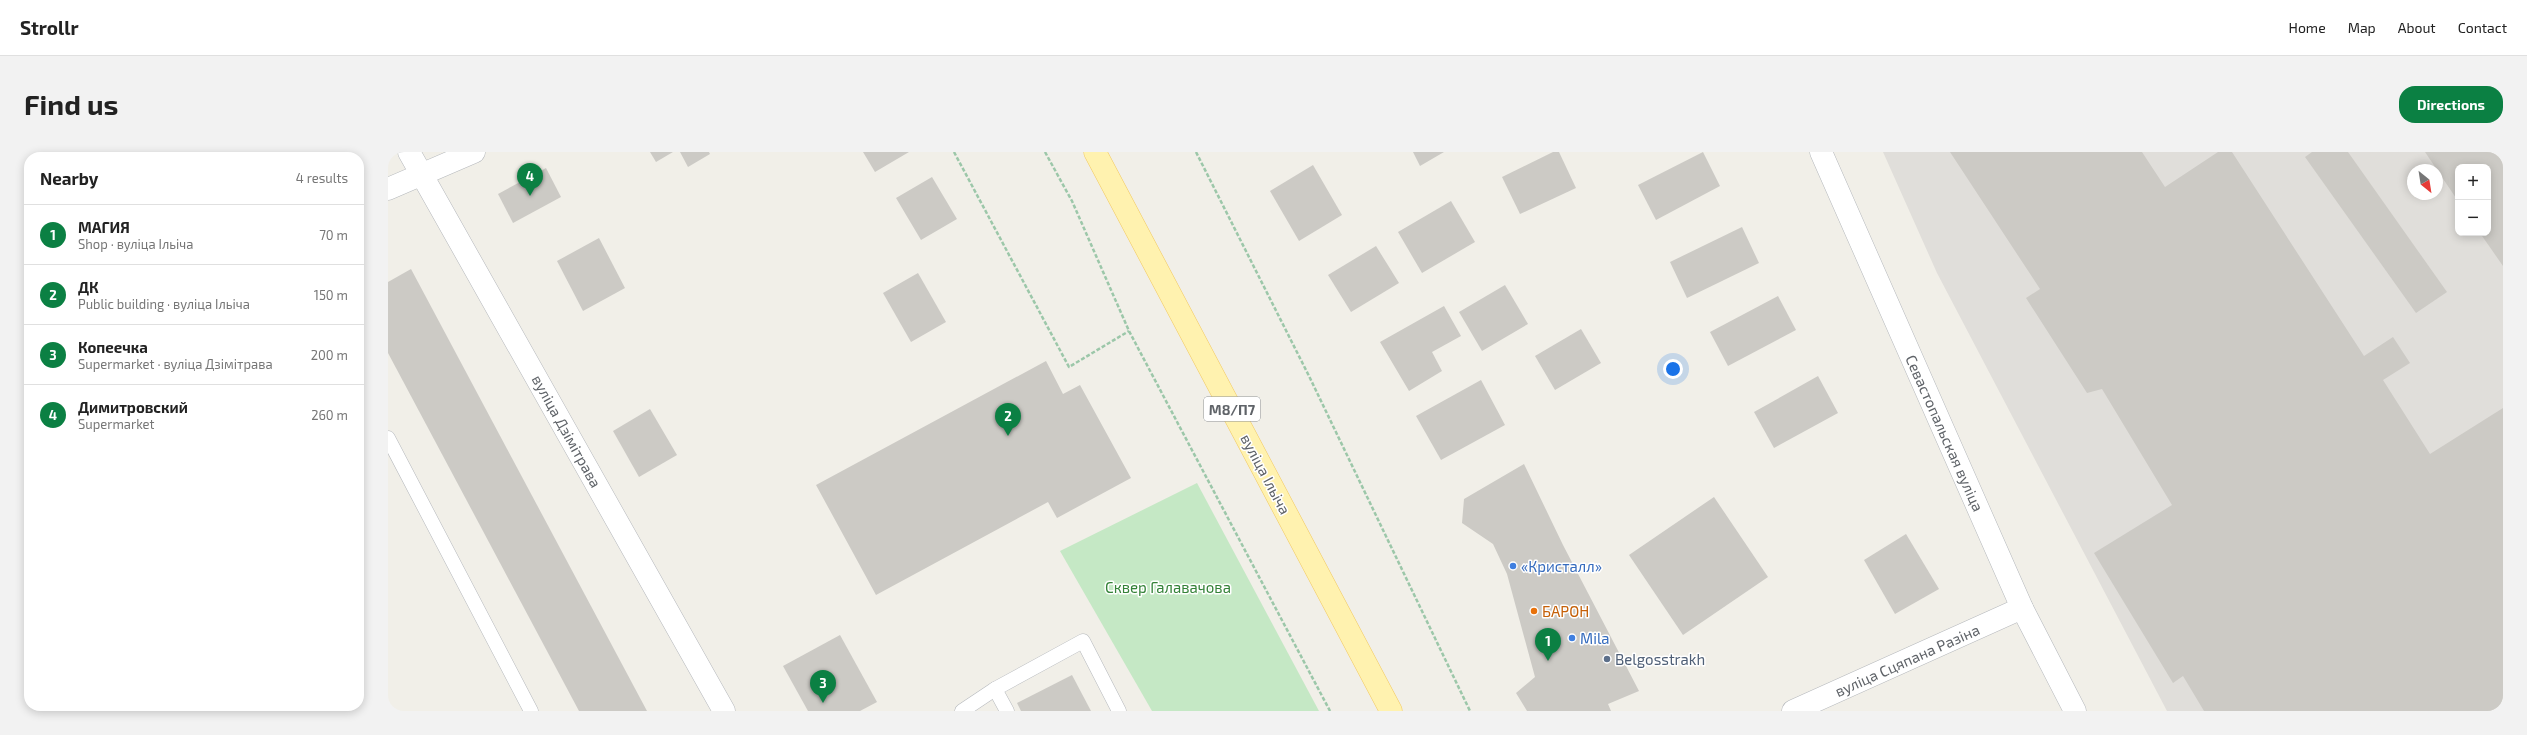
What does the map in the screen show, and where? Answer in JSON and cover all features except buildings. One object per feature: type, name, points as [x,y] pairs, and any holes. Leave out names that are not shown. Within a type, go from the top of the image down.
[{"type":"main road","name":"вуліца Ільіча","points":[[1095,152],[1391,711]]},
{"type":"street","name":"вуліца Дзімітрава","points":[[409,152],[724,711]]},
{"type":"street","points":[[388,189],[474,152]]},
{"type":"street","name":"Севастопальская вуліца","points":[[1821,152],[2022,608],[2075,711]]},
{"type":"street","name":"вуліца Сцяпана Разіна","points":[[1793,711],[2022,608]]},
{"type":"lane","points":[[388,438],[531,711]]},
{"type":"lane","points":[[962,711],[995,689],[1083,641],[1119,711]]},
{"type":"lane","points":[[995,689],[1007,711]]},
{"type":"path","points":[[954,152],[1069,367],[1129,331]]},
{"type":"path","points":[[1045,152],[1072,201],[1129,331],[1330,711]]},
{"type":"path","points":[[1196,152],[1309,376],[1470,711]]},
{"type":"shaded area","points":[[1883,152],[2503,152],[2503,711],[2167,711],[1937,273]]},
{"type":"green space","name":"Сквер Галавачова","points":[[1197,483],[1319,711],[1152,711],[1060,551]]},
{"type":"place","name":"Димитровский","points":[[530,196]]},
{"type":"place","name":"ДК","points":[[1008,436]]},
{"type":"place","name":"«Кристалл»","points":[[1513,566]]},
{"type":"place","name":"БАРОН","points":[[1534,611]]},
{"type":"place","name":"Mila","points":[[1572,638]]},
{"type":"place","name":"Belgosstrakh","points":[[1607,659]]},
{"type":"place","name":"МАГИЯ","points":[[1548,661]]},
{"type":"place","name":"Копеечка","points":[[823,703]]}]
